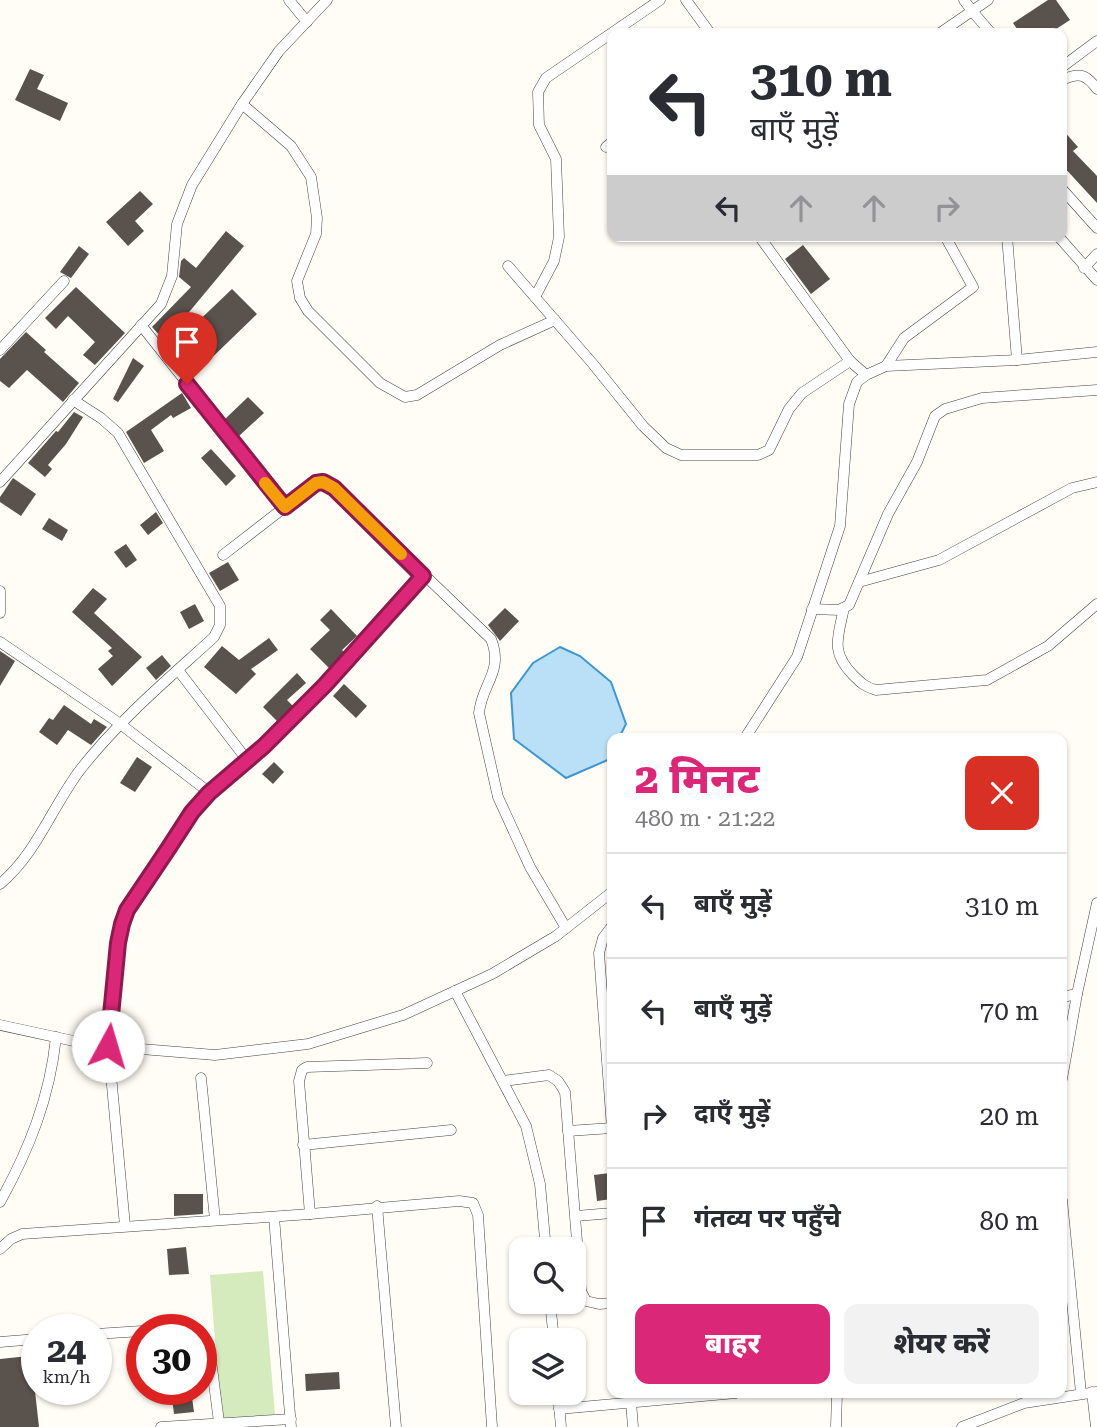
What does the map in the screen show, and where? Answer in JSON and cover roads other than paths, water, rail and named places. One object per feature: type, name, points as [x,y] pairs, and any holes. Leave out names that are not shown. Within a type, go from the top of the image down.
[{"type":"street","points":[[289,0],[307,22]]},
{"type":"street","points":[[0,482],[161,304],[172,276],[177,224],[192,185],[242,104],[279,51],[327,0]]},
{"type":"street","points":[[619,28],[660,0]]},
{"type":"street","points":[[686,0],[706,28]]},
{"type":"street","points":[[964,0],[987,28]]},
{"type":"street","points":[[947,28],[988,0]]},
{"type":"street","points":[[535,297],[554,261],[559,237],[555,159],[538,125],[538,92],[546,78],[607,36]]},
{"type":"street","points":[[1067,63],[1097,41]]},
{"type":"street","points":[[1067,78],[1075,74],[1088,77],[1097,89]]},
{"type":"street","points":[[242,104],[291,146],[311,177],[317,218],[316,234],[298,281],[300,298],[308,311],[380,383],[405,397],[416,395],[500,345],[555,320]]},
{"type":"street","points":[[1067,194],[1097,228]]},
{"type":"street","points":[[762,242],[850,360],[866,374]]},
{"type":"street","points":[[886,366],[904,338],[972,287],[948,242]]},
{"type":"street","points":[[1007,242],[1017,360]]},
{"type":"street","points":[[1063,242],[1097,280]]},
{"type":"street","points":[[1084,268],[1097,254]]},
{"type":"street","points":[[508,266],[643,426],[666,447],[681,455],[758,455],[769,450],[789,409],[802,393],[850,360]]},
{"type":"street","points":[[0,350],[64,281]]},
{"type":"street","points":[[142,325],[285,507]]},
{"type":"street","points":[[748,733],[797,657],[840,526],[849,404],[857,382],[866,374],[886,366],[1017,360],[1097,352]]},
{"type":"street","points":[[812,609],[844,608],[849,605],[888,514],[917,462],[935,416],[982,398],[1097,390]]},
{"type":"street","points":[[0,884],[36,844],[78,773],[119,723],[214,637],[220,625],[220,606],[118,433],[73,400]]},
{"type":"street","points":[[859,582],[939,560],[1072,488],[1097,481]]},
{"type":"street","points":[[223,555],[316,483],[323,482],[334,488],[491,639],[496,653],[496,664],[480,702],[479,713],[498,797],[530,867],[566,928]]},
{"type":"street","points":[[108,1046],[118,943],[127,910],[192,812],[343,666],[423,576]]},
{"type":"street","points":[[0,591],[0,612]]},
{"type":"street","points":[[844,608],[836,643],[841,661],[864,686],[876,690],[987,680],[1048,646],[1097,604]]},
{"type":"street","points":[[0,642],[119,723],[209,793]]},
{"type":"street","points":[[178,670],[247,760]]},
{"type":"street","points":[[0,1025],[108,1046],[215,1055],[308,1044],[403,1016],[492,974],[566,928],[607,896]]},
{"type":"street","points":[[1067,1051],[1097,904]]},
{"type":"street","points":[[607,933],[599,953],[607,1061]]},
{"type":"street","points":[[455,991],[526,1126],[540,1184],[545,1237]]},
{"type":"street","points":[[1067,996],[1077,994]]},
{"type":"street","points":[[0,1202],[22,1162],[44,1105],[53,1068],[56,1037]]},
{"type":"street","points":[[310,1214],[299,1081],[302,1070],[307,1067],[427,1063]]},
{"type":"street","points":[[111,1075],[125,1226]]},
{"type":"street","points":[[503,1081],[549,1075],[558,1081],[565,1092],[581,1291],[586,1301],[607,1303]]},
{"type":"street","points":[[201,1078],[215,1220]]},
{"type":"street","points":[[568,1131],[607,1128]]},
{"type":"street","points":[[303,1145],[451,1130]]},
{"type":"street","points":[[0,1249],[22,1234],[274,1217],[377,1206],[459,1201],[473,1203],[478,1214],[492,1427]]},
{"type":"street","points":[[377,1206],[396,1427]]},
{"type":"street","points":[[576,1216],[607,1213]]},
{"type":"street","points":[[161,1427],[219,1422],[291,1423],[274,1217]]},
{"type":"street","points":[[1067,1252],[1081,1393]]},
{"type":"street","points":[[0,1342],[21,1340]]},
{"type":"street","points":[[1067,1395],[1095,1392],[1096,1427]]},
{"type":"street","points":[[559,1409],[678,1398]]},
{"type":"street","points":[[836,1427],[837,1398]]},
{"type":"street","points":[[962,1427],[1024,1403],[1052,1398]]},
{"type":"street","points":[[631,1402],[633,1427]]},
{"type":"street","points":[[217,1405],[219,1422]]},
{"type":"street","points":[[559,1405],[561,1427]]},
{"type":"water","points":[[560,647],[580,656],[611,682],[626,724],[622,733],[607,733],[607,760],[566,778],[514,739],[511,693],[533,663]]}]
